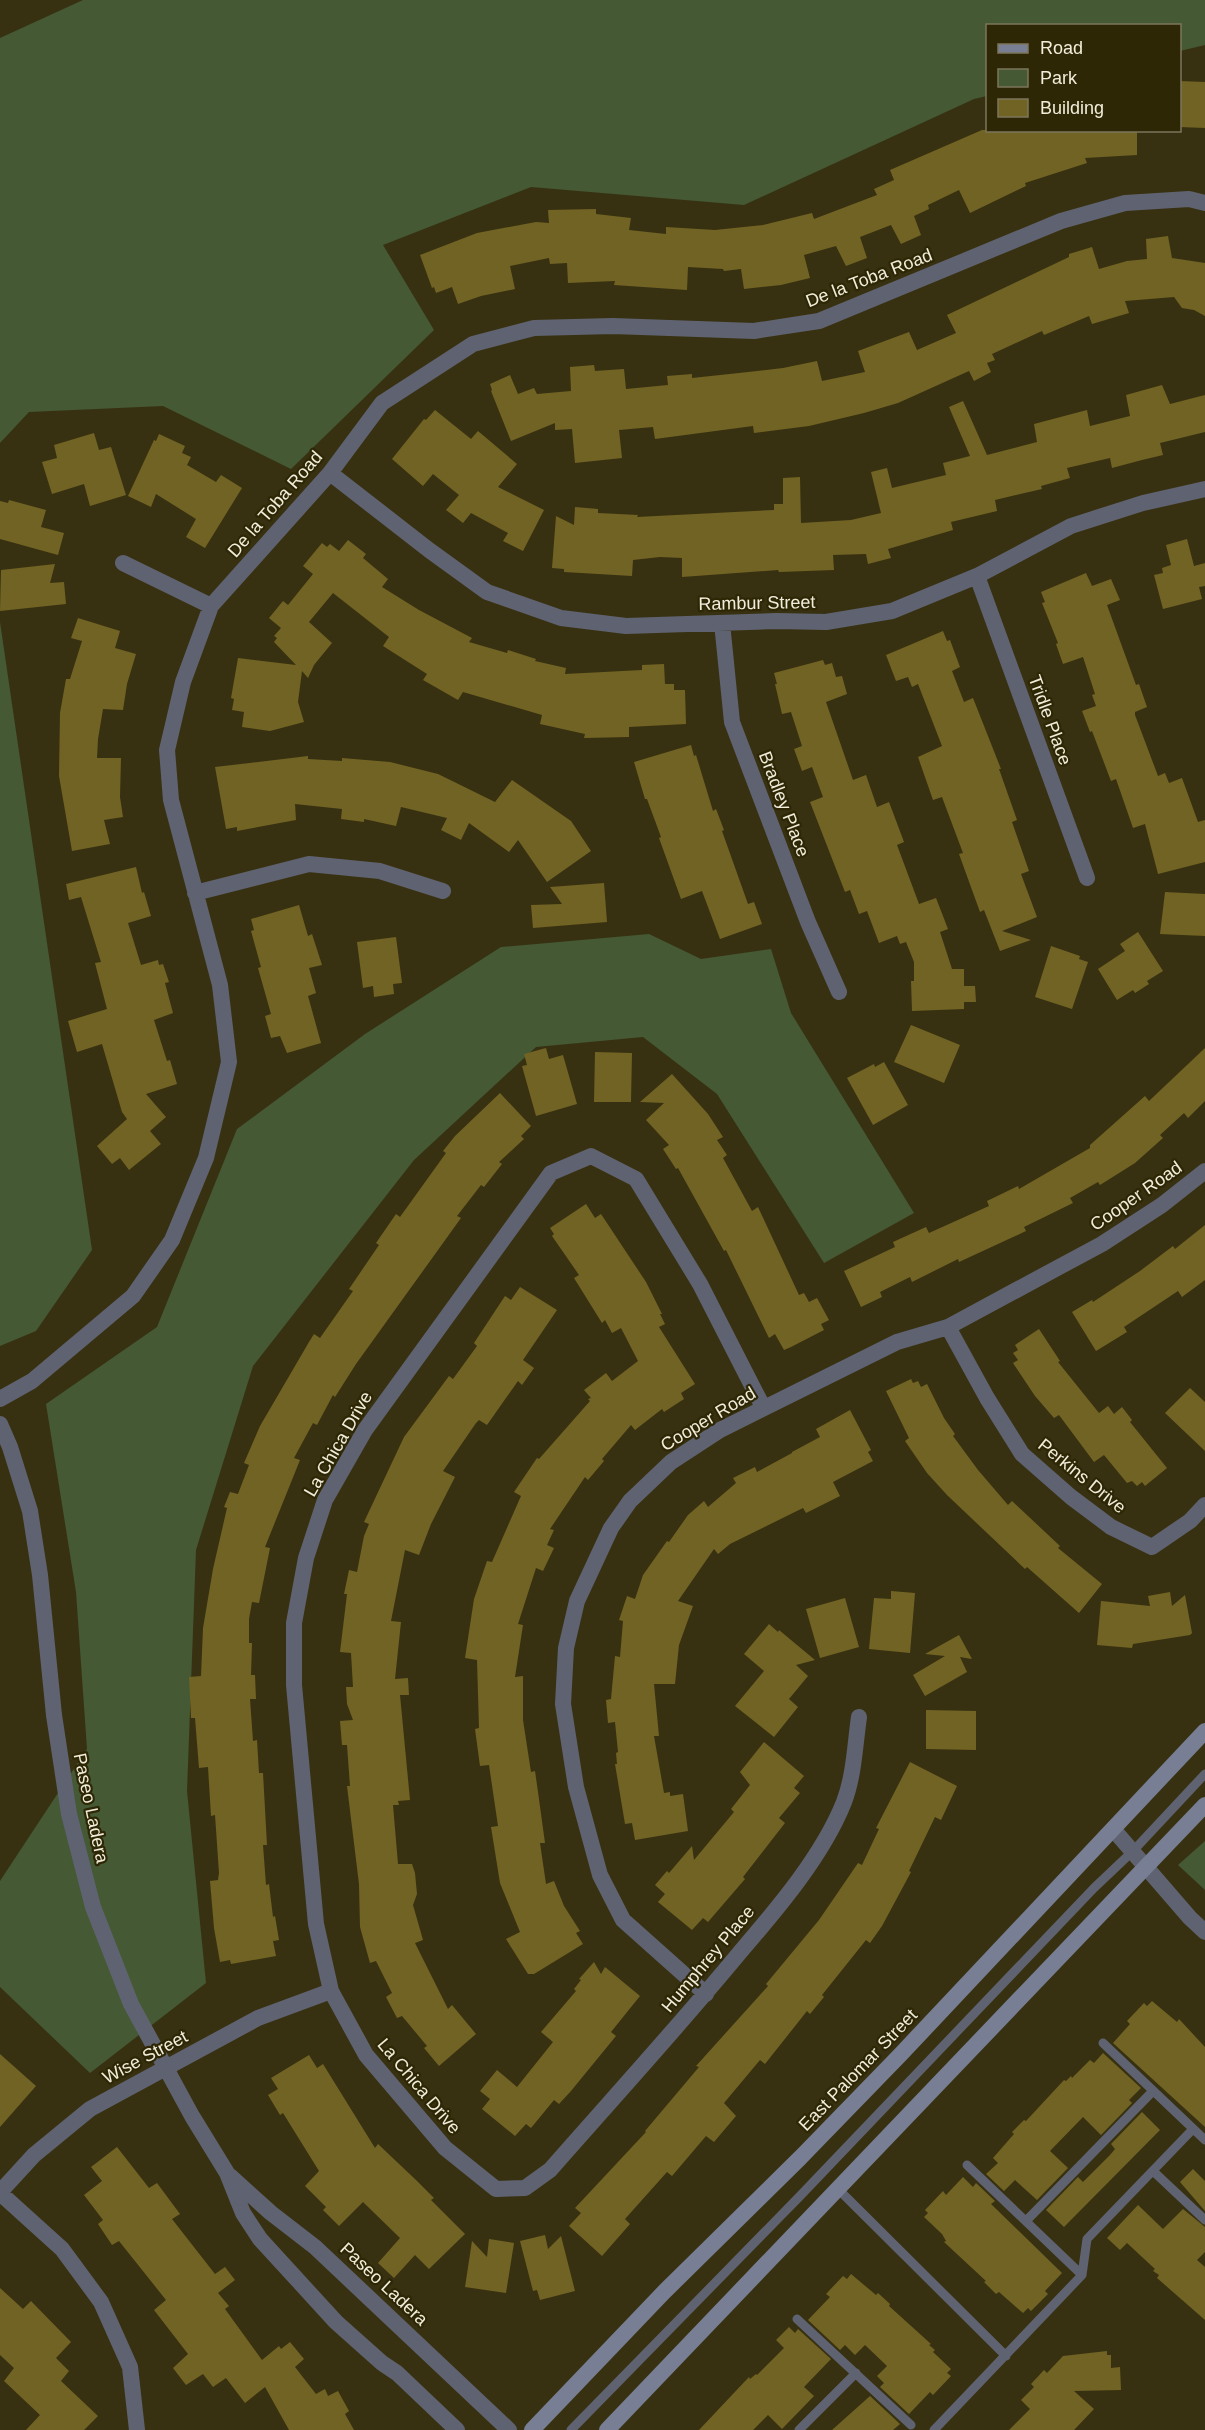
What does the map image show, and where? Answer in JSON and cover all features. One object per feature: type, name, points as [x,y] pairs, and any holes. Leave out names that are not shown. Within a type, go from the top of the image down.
[{"type":"main road","name":"East Palomar Street","points":[[532,2430],[664,2292],[893,2063],[1205,1731]]},
{"type":"main road","points":[[607,2430],[1205,1805]]},
{"type":"street","name":"De la Toba Road","points":[[0,1399],[32,1381],[133,1296],[172,1240],[206,1158],[228,1062],[220,985],[171,800],[167,750],[183,682],[211,606],[330,473],[382,403],[473,344],[534,328],[613,326],[754,331],[819,321],[1060,221],[1125,203],[1189,199],[1205,203]]},
{"type":"street","name":"Rambur Street","points":[[330,473],[487,592],[561,618],[626,626],[722,622],[826,622],[892,611],[977,576],[1071,526],[1143,503],[1205,489]]},
{"type":"street","points":[[123,563],[211,606]]},
{"type":"street","name":"Tridle Place","points":[[977,576],[1087,878]]},
{"type":"street","name":"Bradley Place","points":[[722,622],[732,722],[808,922],[839,992]]},
{"type":"street","points":[[195,893],[309,864],[380,871],[442,891]]},
{"type":"street","name":"La Chica Drive","points":[[525,2188],[496,2189],[445,2148],[366,2055],[331,1991],[316,1924],[294,1685],[294,1623],[306,1558],[325,1500],[365,1430],[551,1173],[591,1156],[636,1179],[700,1284],[763,1407]]},
{"type":"street","name":"Cooper Road","points":[[706,1994],[623,1920],[600,1875],[576,1787],[563,1704],[566,1648],[577,1601],[610,1528],[630,1501],[671,1462],[720,1430],[897,1342],[948,1327],[1102,1244],[1162,1205],[1205,1171]]},
{"type":"street","name":"Perkins Drive","points":[[948,1327],[987,1398],[1022,1454],[1071,1497],[1111,1527],[1152,1547],[1190,1521],[1205,1505]]},
{"type":"street","name":"Paseo Ladera","points":[[0,1424],[10,1447],[30,1511],[40,1575],[54,1715],[69,1814],[93,1906],[131,2004],[192,2116],[227,2173],[243,2213],[260,2238],[336,2322],[382,2363],[397,2373],[457,2430]]},
{"type":"street","name":"Humphrey Place","points":[[525,2188],[550,2170],[706,1994],[768,1919],[831,1828],[844,1800],[859,1717]]},
{"type":"street","points":[[1113,1829],[1205,1932]]},
{"type":"street","name":"Wise Street","points":[[0,2192],[34,2155],[90,2109],[258,2018],[331,1991]]},
{"type":"street","name":"Paseo Ladera","points":[[227,2173],[271,2213],[315,2247],[509,2430]]},
{"type":"street","points":[[0,2192],[62,2249],[101,2302],[129,2367],[137,2430]]},
{"type":"lane","points":[[571,2430],[1205,1774]]},
{"type":"lane","points":[[1103,2043],[1205,2140]]},
{"type":"lane","points":[[1026,2221],[1154,2091]]},
{"type":"lane","points":[[934,2430],[1082,2275],[1087,2239],[1193,2129]]},
{"type":"lane","points":[[967,2165],[1082,2275]]},
{"type":"lane","points":[[1153,2170],[1205,2220]]},
{"type":"lane","points":[[838,2189],[1006,2356]]},
{"type":"lane","points":[[797,2319],[911,2425]]},
{"type":"lane","points":[[799,2430],[855,2373]]},
{"type":"green space","points":[[83,0],[1205,0],[1205,45],[1181,51],[1181,24],[986,24],[986,96],[974,99],[744,205],[531,187],[383,245],[434,330],[291,469],[163,406],[29,412],[0,443],[0,38]]},
{"type":"green space","points":[[0,622],[92,1250],[36,1331],[0,1346]]},
{"type":"green space","points":[[649,934],[701,959],[771,949],[791,1013],[914,1213],[824,1263],[717,1094],[643,1037],[536,1047],[414,1160],[253,1366],[196,1550],[187,1791],[206,1983],[90,2073],[0,1987],[0,1881],[87,1749],[76,1592],[46,1404],[157,1327],[237,1129],[365,1034],[501,947]]},
{"type":"green space","points":[[1205,1841],[1205,1890],[1178,1865]]},
{"type":"building","points":[[1181,81],[1205,82],[1205,128],[1181,127]]},
{"type":"building","points":[[982,130],[986,132],[1137,132],[1137,155],[1085,158],[1087,163],[1025,183],[1026,186],[970,213],[959,190],[928,205],[929,209],[914,216],[921,235],[901,244],[891,225],[860,237],[867,258],[846,266],[836,246],[804,255],[810,278],[781,285],[744,289],[741,269],[724,271],[723,269],[688,267],[687,290],[614,285],[615,281],[568,283],[567,263],[550,264],[549,258],[510,266],[515,289],[481,296],[458,304],[452,287],[436,293],[434,287],[432,288],[420,255],[477,233],[536,222],[549,223],[548,210],[596,209],[596,214],[631,218],[629,230],[666,234],[666,227],[715,230],[763,225],[812,213],[814,219],[877,195],[874,189],[894,180],[890,170]]},
{"type":"building","points":[[1168,236],[1172,258],[1205,263],[1205,316],[1194,310],[1182,308],[1174,297],[1125,301],[1129,313],[1092,324],[1089,316],[1044,335],[1042,331],[992,354],[995,360],[987,363],[991,372],[974,381],[969,371],[898,403],[809,426],[754,433],[753,426],[655,439],[653,427],[619,430],[622,458],[575,463],[572,429],[555,430],[555,423],[511,441],[491,391],[490,384],[510,375],[518,394],[534,388],[537,394],[571,391],[570,367],[594,365],[595,371],[624,369],[626,389],[668,385],[667,376],[692,374],[692,378],[783,368],[817,361],[822,381],[865,372],[858,351],[909,332],[917,350],[956,333],[947,315],[1069,257],[1069,254],[1092,247],[1099,269],[1127,261],[1147,259],[1146,239]]},
{"type":"building","points":[[1162,385],[1170,404],[1205,395],[1205,432],[1160,443],[1163,455],[1112,468],[1110,458],[1067,468],[1070,478],[1041,486],[1042,489],[995,500],[997,511],[951,522],[953,530],[888,549],[891,558],[868,564],[866,554],[833,555],[834,570],[779,572],[778,570],[682,577],[682,558],[660,557],[633,560],[632,576],[564,572],[564,569],[552,568],[556,516],[574,525],[575,507],[598,509],[598,513],[638,515],[637,517],[774,510],[774,504],[783,504],[783,478],[800,477],[801,523],[851,520],[881,513],[871,472],[887,468],[892,488],[946,475],[943,463],[970,456],[949,407],[963,401],[987,455],[1037,442],[1034,424],[1087,410],[1090,426],[1130,416],[1126,395]]},
{"type":"building","points":[[435,410],[471,439],[478,431],[517,464],[498,487],[544,510],[523,551],[503,541],[508,533],[471,513],[463,523],[446,510],[459,495],[433,474],[423,486],[392,459],[424,419],[426,420]]},
{"type":"building","points":[[94,433],[99,450],[111,447],[126,495],[90,506],[84,484],[52,494],[42,462],[57,458],[54,445]]},
{"type":"building","points":[[159,434],[185,446],[182,453],[191,457],[187,465],[216,482],[221,475],[242,488],[205,548],[186,537],[196,519],[156,494],[151,507],[128,496]]},
{"type":"building","points":[[9,500],[46,510],[41,527],[64,533],[58,555],[0,539],[0,501],[8,503]]},
{"type":"building","points":[[1187,539],[1194,566],[1205,563],[1205,586],[1199,587],[1202,599],[1163,609],[1154,575],[1163,573],[1162,568],[1171,565],[1166,545]]},
{"type":"building","points":[[348,540],[366,554],[363,558],[388,579],[382,587],[472,638],[469,642],[507,653],[508,650],[536,659],[535,661],[566,668],[565,674],[642,670],[642,665],[664,664],[665,684],[674,684],[674,690],[685,690],[686,724],[629,727],[629,737],[584,738],[585,734],[540,724],[542,715],[463,692],[458,700],[423,680],[427,674],[383,646],[389,637],[333,593],[309,622],[332,643],[314,665],[308,678],[302,671],[298,702],[304,722],[270,731],[242,727],[244,712],[232,710],[234,699],[231,698],[238,658],[296,665],[274,642],[277,638],[274,636],[281,628],[269,618],[283,601],[288,605],[313,574],[303,566],[322,543],[327,547],[330,544],[339,551]]},
{"type":"building","points":[[55,564],[50,583],[64,582],[66,604],[0,611],[1,570]]},
{"type":"building","points":[[1086,573],[1092,586],[1111,579],[1120,600],[1107,605],[1136,685],[1139,684],[1147,707],[1135,712],[1135,715],[1158,776],[1165,773],[1169,783],[1182,778],[1198,822],[1205,820],[1205,862],[1158,874],[1145,824],[1133,828],[1116,779],[1111,781],[1092,731],[1090,732],[1082,711],[1096,706],[1092,695],[1095,694],[1083,657],[1063,664],[1056,644],[1058,643],[1042,603],[1045,602],[1041,592]]},
{"type":"building","points":[[78,618],[120,631],[115,648],[136,654],[127,684],[123,710],[103,709],[98,739],[97,758],[121,758],[120,797],[123,817],[104,820],[110,844],[72,851],[59,776],[60,713],[66,679],[70,679],[82,641],[71,638]]},
{"type":"building","points":[[943,631],[947,641],[950,640],[960,667],[952,671],[964,702],[973,698],[1001,769],[999,769],[1017,820],[1012,822],[1029,871],[1021,874],[1037,917],[1002,931],[1031,940],[1000,951],[984,910],[980,912],[959,854],[963,853],[942,797],[933,800],[918,757],[942,746],[918,684],[912,687],[908,677],[896,681],[886,655]]},
{"type":"building","points":[[823,660],[825,665],[832,663],[836,677],[842,676],[847,694],[826,702],[853,780],[866,775],[877,807],[889,802],[904,842],[897,845],[919,904],[936,898],[948,929],[940,932],[952,969],[964,969],[964,986],[975,986],[976,1002],[964,1002],[964,1009],[912,1011],[911,981],[914,981],[914,962],[906,942],[900,944],[897,936],[879,943],[867,911],[859,914],[850,890],[845,892],[810,802],[823,797],[812,767],[802,771],[794,749],[802,746],[791,712],[782,714],[775,684],[777,684],[774,673]]},
{"type":"building","points":[[691,745],[713,811],[716,809],[724,830],[722,831],[748,904],[754,902],[762,924],[720,939],[702,891],[681,899],[634,762]]},
{"type":"building","points":[[308,756],[308,759],[342,761],[342,758],[390,762],[438,774],[495,802],[512,780],[571,821],[591,851],[547,882],[518,840],[509,852],[469,823],[461,840],[441,830],[447,818],[401,807],[396,826],[364,819],[364,822],[341,819],[342,809],[295,804],[296,820],[237,831],[237,827],[226,829],[215,767]]},
{"type":"building","points":[[136,867],[142,893],[144,892],[151,916],[128,923],[141,965],[158,960],[159,965],[163,964],[169,982],[165,983],[173,1013],[154,1020],[177,1084],[146,1094],[166,1117],[150,1131],[161,1144],[129,1170],[120,1158],[112,1164],[97,1146],[127,1119],[122,1112],[102,1044],[77,1052],[68,1021],[107,1009],[95,963],[101,962],[81,897],[69,900],[66,884]]},
{"type":"building","points":[[604,883],[607,922],[533,928],[531,905],[562,904],[550,887]]},
{"type":"building","points":[[1165,892],[1205,894],[1205,936],[1160,934]]},
{"type":"building","points":[[299,905],[308,936],[312,934],[322,965],[309,968],[316,993],[308,996],[321,1043],[287,1053],[280,1036],[271,1038],[265,1016],[271,1014],[258,968],[261,967],[251,931],[254,930],[251,919]]},
{"type":"building","points":[[1138,932],[1163,971],[1147,981],[1149,984],[1135,993],[1133,990],[1117,1000],[1098,969],[1125,951],[1120,944]]},
{"type":"building","points":[[396,937],[402,983],[393,984],[394,994],[374,997],[373,986],[363,988],[357,942]]},
{"type":"building","points":[[1051,946],[1080,956],[1079,959],[1088,962],[1072,1009],[1035,997]]},
{"type":"building","points":[[911,1025],[960,1045],[944,1083],[894,1062]]},
{"type":"building","points":[[546,1048],[549,1059],[563,1055],[577,1104],[536,1116],[522,1066],[527,1065],[524,1054]]},
{"type":"building","points":[[1205,1048],[1205,1101],[1188,1118],[1184,1113],[1160,1135],[1163,1138],[1135,1163],[1100,1185],[1098,1182],[1070,1198],[1073,1203],[1024,1227],[1026,1231],[959,1262],[958,1259],[912,1282],[910,1277],[880,1292],[882,1297],[861,1307],[844,1271],[895,1247],[893,1242],[926,1227],[929,1233],[989,1206],[987,1201],[1018,1186],[1019,1189],[1090,1148],[1090,1145],[1145,1096],[1149,1101]]},
{"type":"building","points":[[595,1052],[632,1053],[631,1102],[594,1102]]},
{"type":"building","points":[[884,1062],[908,1105],[873,1125],[847,1078],[874,1064],[875,1067]]},
{"type":"building","points":[[672,1074],[708,1114],[723,1137],[717,1140],[727,1155],[723,1158],[752,1211],[758,1207],[799,1295],[804,1293],[809,1302],[817,1298],[829,1320],[821,1324],[824,1330],[784,1350],[775,1334],[769,1338],[726,1250],[724,1251],[678,1168],[676,1169],[663,1149],[669,1145],[646,1120],[664,1103],[640,1102]]},
{"type":"building","points":[[500,1093],[531,1126],[521,1136],[524,1139],[499,1162],[502,1164],[484,1187],[481,1185],[457,1216],[461,1218],[356,1364],[335,1397],[333,1395],[317,1425],[313,1423],[294,1458],[300,1460],[265,1547],[270,1548],[259,1603],[252,1602],[249,1619],[249,1643],[252,1643],[251,1675],[255,1675],[256,1699],[250,1699],[253,1741],[257,1740],[259,1773],[263,1773],[267,1845],[263,1845],[266,1885],[269,1884],[273,1917],[275,1916],[279,1940],[273,1941],[276,1956],[231,1964],[230,1960],[220,1962],[210,1881],[218,1880],[219,1873],[215,1815],[211,1816],[208,1767],[199,1768],[195,1718],[191,1718],[189,1677],[201,1676],[203,1628],[227,1508],[224,1507],[230,1492],[238,1494],[249,1465],[244,1463],[260,1426],[314,1334],[320,1338],[353,1291],[349,1289],[379,1245],[376,1243],[396,1214],[400,1217],[446,1153],[443,1151],[455,1136]]},
{"type":"building","points":[[586,1204],[595,1218],[601,1214],[646,1282],[665,1324],[659,1327],[695,1384],[681,1393],[684,1399],[664,1412],[662,1409],[635,1430],[631,1425],[602,1459],[604,1461],[588,1480],[585,1477],[550,1529],[554,1530],[547,1545],[554,1548],[543,1571],[536,1568],[518,1624],[523,1625],[515,1677],[523,1676],[523,1720],[531,1772],[535,1771],[538,1792],[545,1843],[540,1843],[546,1884],[554,1881],[564,1906],[580,1931],[576,1933],[583,1944],[534,1974],[528,1974],[506,1939],[520,1932],[500,1883],[491,1827],[498,1826],[489,1765],[480,1766],[475,1729],[479,1728],[477,1660],[465,1658],[474,1599],[487,1561],[492,1562],[521,1496],[514,1492],[537,1458],[539,1459],[590,1401],[588,1399],[591,1398],[584,1390],[606,1373],[612,1381],[638,1361],[621,1328],[612,1333],[605,1320],[602,1323],[574,1278],[579,1275],[552,1236],[554,1234],[550,1228]]},
{"type":"building","points":[[1205,1225],[1205,1280],[1182,1297],[1178,1291],[1124,1327],[1127,1332],[1096,1351],[1072,1312],[1092,1300],[1093,1302],[1173,1246],[1175,1249]]},
{"type":"building","points":[[520,1287],[557,1310],[523,1360],[534,1368],[522,1385],[518,1381],[487,1425],[479,1420],[476,1423],[443,1471],[455,1477],[431,1524],[419,1555],[405,1550],[391,1621],[401,1622],[395,1679],[408,1678],[409,1695],[400,1695],[410,1800],[398,1801],[399,1805],[393,1805],[398,1864],[412,1864],[415,1873],[417,1894],[413,1905],[423,1940],[415,1943],[448,2009],[452,2005],[476,2034],[439,2066],[424,2048],[427,2046],[402,2016],[397,2018],[386,1997],[392,1993],[376,1961],[370,1963],[360,1927],[359,1884],[347,1786],[350,1786],[347,1745],[342,1745],[340,1721],[353,1720],[347,1704],[346,1687],[353,1687],[351,1653],[340,1652],[347,1594],[344,1594],[349,1570],[357,1572],[364,1536],[369,1524],[364,1522],[404,1437],[449,1376],[453,1379],[477,1346],[474,1343],[505,1296],[511,1300]]},
{"type":"building","points":[[1039,1329],[1060,1361],[1058,1362],[1099,1413],[1108,1406],[1114,1414],[1122,1407],[1132,1420],[1130,1422],[1167,1468],[1145,1486],[1142,1482],[1137,1486],[1132,1481],[1127,1483],[1104,1455],[1094,1462],[1059,1415],[1054,1418],[1035,1396],[1013,1363],[1018,1360],[1013,1353],[1018,1350],[1015,1345]]},
{"type":"building","points":[[911,1379],[913,1383],[918,1381],[921,1387],[927,1384],[955,1434],[953,1436],[1008,1505],[1012,1501],[1060,1546],[1058,1548],[1102,1584],[1079,1613],[1027,1567],[1025,1569],[927,1473],[905,1441],[909,1438],[886,1391]]},
{"type":"building","points":[[1190,1388],[1205,1402],[1205,1451],[1165,1413]]},
{"type":"building","points":[[850,1410],[871,1450],[868,1452],[873,1461],[833,1482],[840,1496],[806,1513],[803,1508],[730,1544],[718,1554],[714,1549],[678,1601],[693,1606],[679,1645],[675,1684],[654,1684],[659,1736],[654,1736],[664,1793],[670,1792],[670,1796],[683,1794],[688,1831],[635,1840],[632,1823],[625,1824],[615,1764],[617,1764],[616,1753],[618,1752],[615,1722],[608,1723],[606,1700],[611,1699],[615,1656],[620,1657],[623,1621],[619,1620],[627,1596],[635,1599],[643,1575],[688,1515],[704,1501],[708,1507],[736,1483],[733,1478],[755,1467],[757,1472],[820,1437],[816,1429]]},
{"type":"building","points":[[891,1591],[915,1593],[910,1653],[869,1649],[874,1598],[891,1599]]},
{"type":"building","points":[[1170,1592],[1172,1606],[1185,1595],[1192,1633],[1190,1635],[1133,1644],[1132,1648],[1097,1645],[1101,1601],[1150,1606],[1148,1596]]},
{"type":"building","points":[[845,1598],[859,1647],[820,1658],[806,1609]]},
{"type":"building","points":[[769,1624],[815,1660],[796,1665],[808,1676],[789,1699],[798,1707],[774,1737],[735,1706],[764,1671],[744,1654]]},
{"type":"building","points":[[959,1635],[972,1659],[960,1657],[967,1672],[925,1696],[913,1675],[945,1656],[925,1654]]},
{"type":"building","points":[[926,1710],[976,1711],[976,1750],[926,1749]]},
{"type":"building","points":[[764,1742],[804,1776],[794,1788],[800,1793],[779,1818],[785,1823],[743,1877],[745,1879],[708,1922],[703,1918],[692,1930],[658,1902],[665,1894],[655,1885],[667,1871],[669,1873],[692,1846],[694,1860],[734,1812],[731,1809],[750,1785],[740,1772]]},
{"type":"building","points":[[910,1762],[957,1786],[941,1820],[935,1817],[909,1871],[911,1872],[882,1926],[870,1943],[866,1940],[822,1995],[824,1997],[810,2014],[807,2011],[765,2064],[760,2060],[724,2103],[736,2116],[714,2142],[706,2136],[672,2176],[667,2172],[625,2219],[630,2224],[602,2256],[569,2226],[581,2213],[575,2208],[646,2132],[699,2067],[696,2066],[768,1986],[766,1984],[819,1920],[858,1863],[862,1865],[879,1829],[876,1828]]},
{"type":"building","points":[[594,1962],[601,1974],[605,1967],[640,1996],[611,2032],[616,2036],[571,2091],[559,2104],[554,2100],[531,2128],[526,2124],[515,2136],[482,2109],[490,2099],[480,2091],[497,2070],[517,2087],[553,2042],[541,2032],[576,1991],[574,1989],[581,1980],[579,1979]]},
{"type":"building","points":[[1152,2001],[1177,2022],[1179,2019],[1205,2047],[1205,2127],[1113,2043],[1130,2024],[1127,2021],[1144,2003],[1147,2006]]},
{"type":"building","points":[[1103,2053],[1141,2088],[1129,2100],[1132,2103],[1101,2135],[1083,2117],[1050,2151],[1068,2168],[1037,2200],[1015,2180],[1004,2191],[986,2174],[998,2163],[993,2158],[1014,2134],[1012,2132],[1024,2120],[1026,2121],[1064,2080],[1066,2081],[1071,2076],[1072,2078],[1090,2060],[1094,2063]]},
{"type":"building","points":[[0,2054],[36,2086],[0,2127]]},
{"type":"building","points":[[309,2055],[317,2068],[323,2064],[375,2148],[378,2144],[416,2180],[434,2198],[431,2200],[465,2234],[429,2269],[415,2255],[394,2278],[378,2263],[400,2238],[363,2202],[339,2226],[323,2210],[326,2207],[305,2186],[319,2171],[283,2113],[280,2115],[268,2095],[278,2089],[271,2078]]},
{"type":"building","points":[[1142,2112],[1160,2130],[1064,2227],[1046,2210],[1078,2177],[1083,2182],[1110,2155],[1115,2149],[1111,2144]]},
{"type":"building","points":[[117,2147],[149,2188],[157,2183],[180,2214],[172,2219],[215,2274],[225,2267],[235,2280],[218,2293],[229,2306],[225,2309],[262,2360],[279,2346],[281,2349],[290,2342],[304,2359],[295,2367],[316,2394],[325,2389],[328,2396],[338,2391],[349,2411],[345,2414],[354,2430],[289,2430],[265,2387],[245,2403],[226,2378],[213,2387],[203,2374],[186,2385],[173,2368],[188,2354],[154,2310],[166,2300],[119,2241],[112,2245],[98,2224],[103,2220],[84,2195],[102,2181],[91,2167]]},
{"type":"building","points":[[1193,2169],[1205,2181],[1205,2211],[1180,2182]]},
{"type":"building","points":[[963,2177],[973,2187],[976,2183],[995,2201],[991,2204],[1062,2273],[1045,2291],[1048,2294],[1031,2311],[1028,2308],[1023,2313],[999,2292],[996,2294],[984,2282],[986,2281],[944,2242],[946,2241],[942,2234],[924,2217],[928,2213],[925,2210],[943,2191],[946,2195]]},
{"type":"building","points":[[1138,2205],[1163,2229],[1183,2209],[1205,2227],[1205,2252],[1197,2260],[1205,2267],[1205,2320],[1157,2278],[1159,2275],[1153,2271],[1155,2269],[1127,2243],[1120,2250],[1107,2238]]},
{"type":"building","points":[[545,2235],[548,2249],[561,2236],[575,2291],[540,2300],[537,2290],[533,2291],[520,2241]]},
{"type":"building","points":[[489,2239],[514,2243],[506,2293],[465,2287],[472,2241],[487,2257]]},
{"type":"building","points":[[851,2274],[890,2304],[889,2306],[931,2344],[929,2345],[935,2350],[933,2352],[951,2369],[947,2373],[951,2376],[933,2395],[930,2392],[909,2414],[880,2387],[884,2383],[877,2376],[887,2366],[865,2345],[855,2355],[845,2345],[840,2350],[808,2320],[830,2297],[826,2294],[843,2276],[847,2279]]},
{"type":"building","points":[[0,2288],[23,2309],[31,2301],[71,2342],[56,2358],[69,2371],[61,2381],[98,2416],[84,2430],[26,2430],[40,2415],[4,2381],[14,2368],[0,2355]]},
{"type":"building","points":[[789,2327],[795,2333],[798,2329],[831,2359],[804,2387],[814,2396],[782,2429],[768,2415],[753,2430],[699,2430],[749,2377],[750,2379],[757,2375],[784,2348],[776,2340]]},
{"type":"building","points":[[1107,2351],[1107,2355],[1111,2355],[1111,2368],[1120,2367],[1121,2390],[1074,2391],[1094,2409],[1074,2430],[1009,2430],[1030,2409],[1021,2400],[1034,2387],[1031,2384],[1044,2370],[1047,2373],[1063,2356]]},
{"type":"building","points":[[870,2396],[900,2424],[893,2430],[832,2430]]}]
